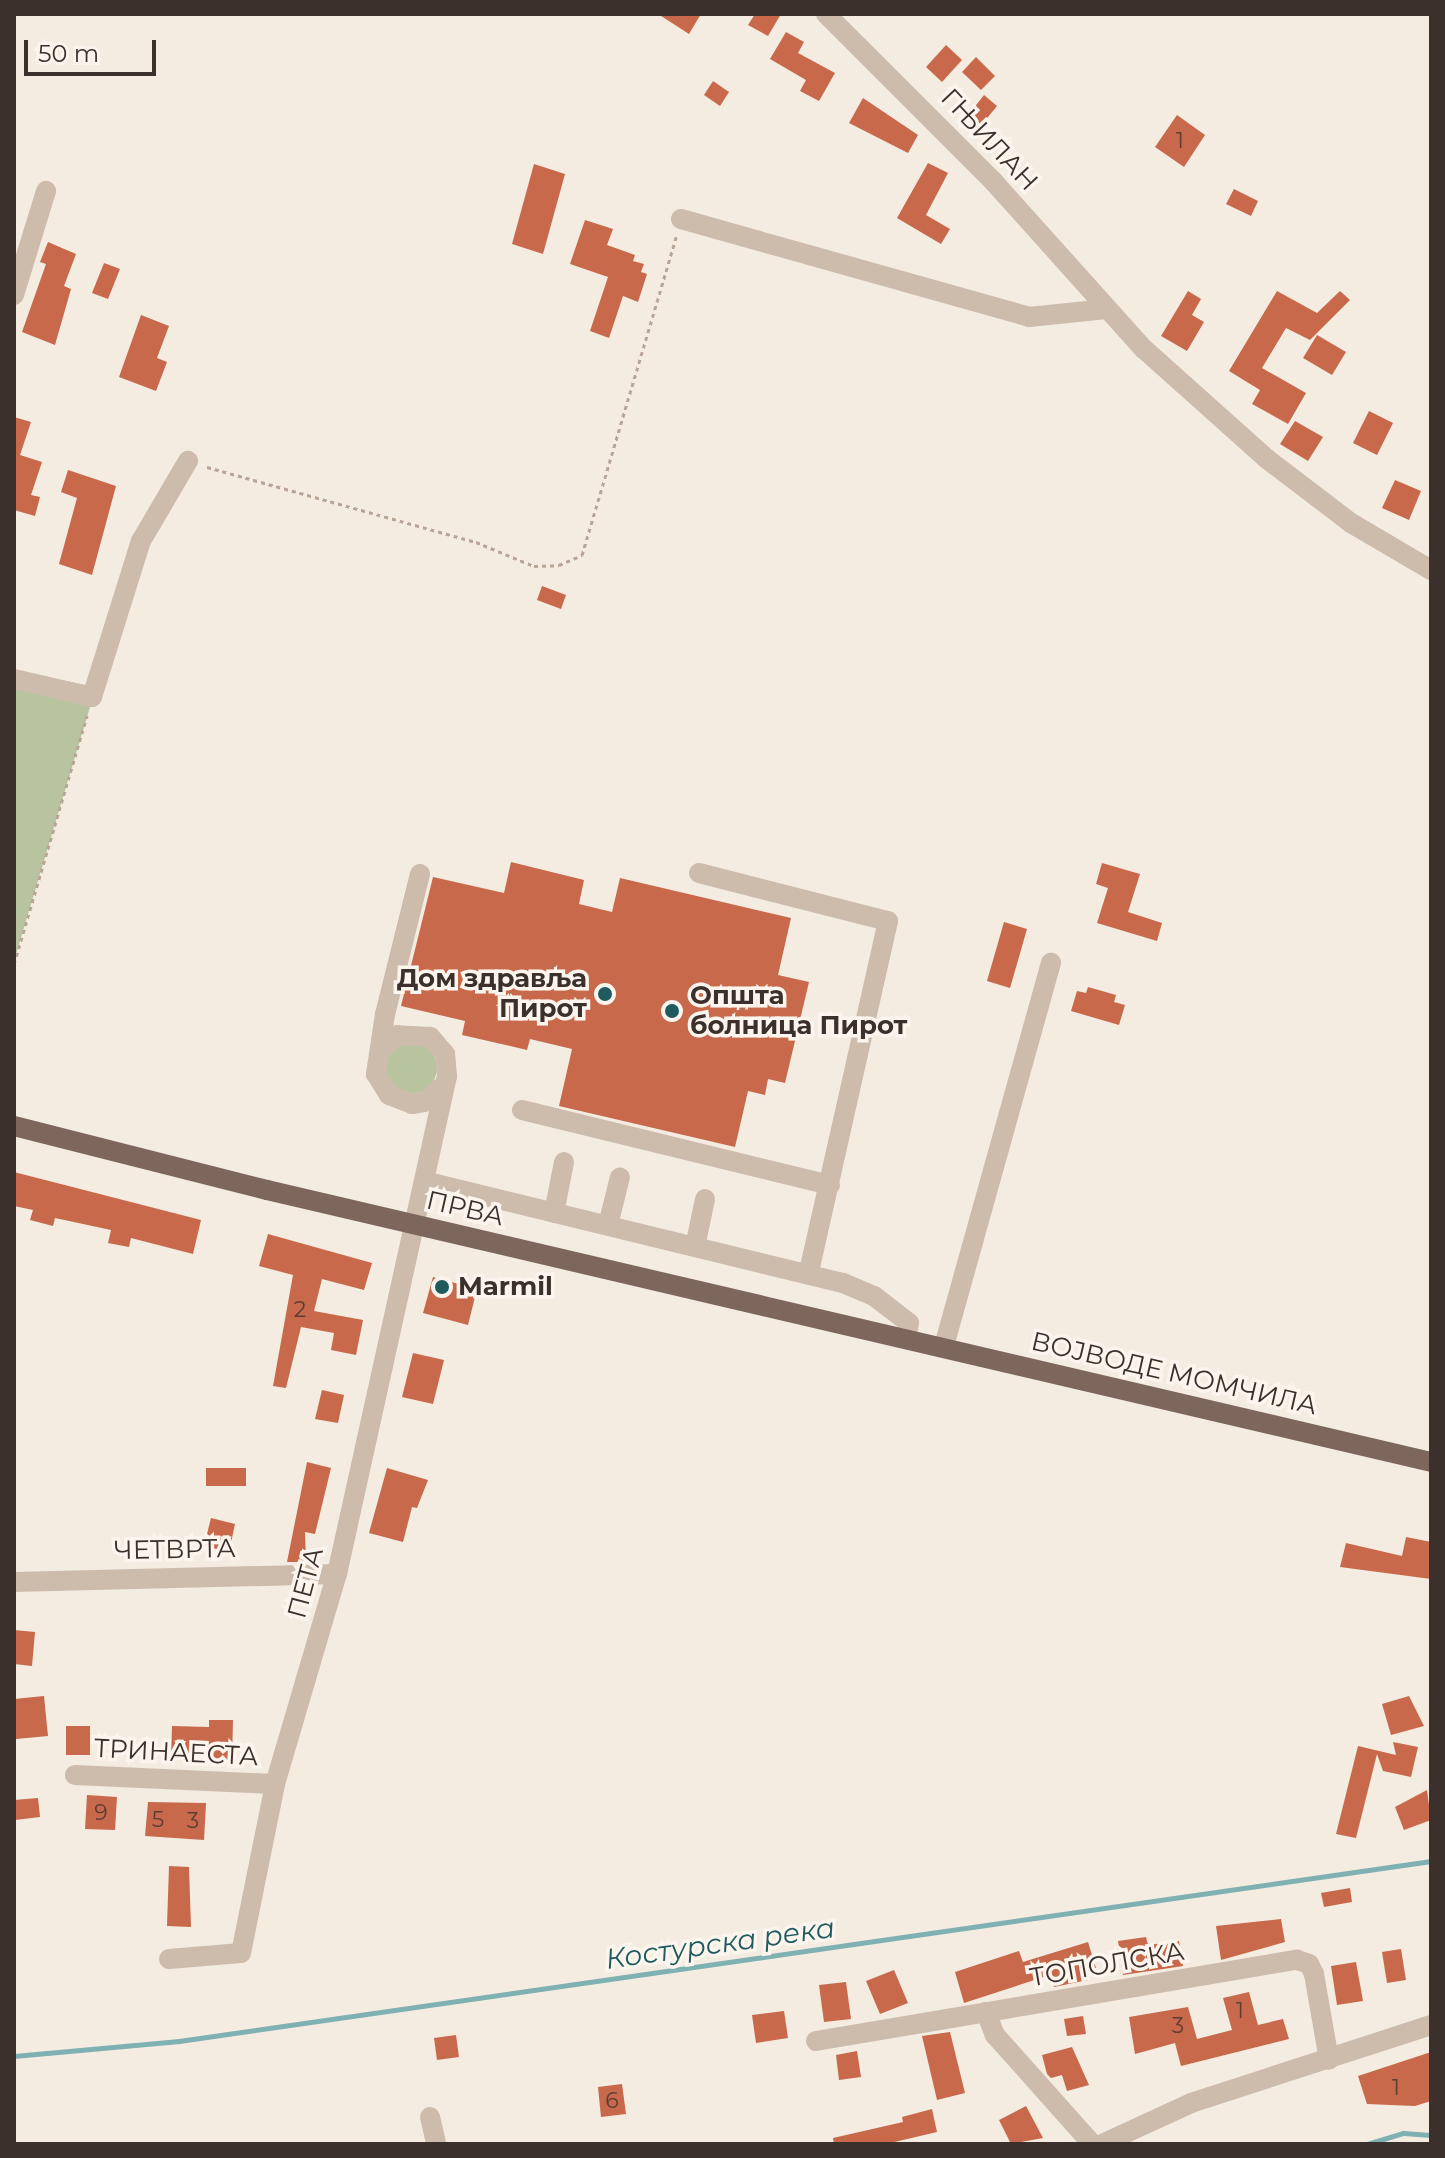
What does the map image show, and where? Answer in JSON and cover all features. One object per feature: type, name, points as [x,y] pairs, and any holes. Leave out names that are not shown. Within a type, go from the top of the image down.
[{"type":"main road","name":"ПРВА","points":[[14,1126],[413,1224],[906,1337]]},
{"type":"main road","name":"ВОЈВОДЕ МОМЧИЛА","points":[[906,1337],[1431,1462]]},
{"type":"street","name":"ГЊИЛАН","points":[[826,14],[993,181],[1144,349],[1267,459],[1351,523],[1431,570]]},
{"type":"street","points":[[14,295],[46,191]]},
{"type":"street","points":[[681,219],[1029,317],[1107,309]]},
{"type":"street","points":[[14,679],[92,697],[141,541],[188,461]]},
{"type":"street","points":[[699,873],[888,921],[809,1272]]},
{"type":"street","points":[[381,1050],[397,1035],[430,1037],[445,1054],[443,1086],[424,1102],[412,1104],[389,1095],[376,1074],[381,1050],[420,874]]},
{"type":"street","points":[[944,1346],[1051,963]]},
{"type":"street","name":"ПЕТА","points":[[169,1959],[241,1953],[275,1784],[337,1574],[443,1086]]},
{"type":"street","points":[[522,1110],[830,1185]]},
{"type":"street","points":[[554,1213],[564,1162]]},
{"type":"street","points":[[608,1225],[620,1177]]},
{"type":"street","points":[[424,1181],[809,1272],[874,1296],[909,1323],[906,1337]]},
{"type":"street","points":[[695,1247],[705,1199]]},
{"type":"street","name":"ЧЕТВРТА","points":[[14,1582],[337,1574]]},
{"type":"street","name":"ТРИНАЕСТА","points":[[75,1775],[275,1784]]},
{"type":"street","name":"ТОПОЛСКА","points":[[816,2041],[1297,1960],[1309,1964],[1314,1974],[1329,2060]]},
{"type":"street","points":[[986,2012],[995,2035],[1092,2144]]},
{"type":"street","points":[[1102,2144],[1191,2103],[1431,2025]]},
{"type":"street","points":[[430,2117],[436,2144]]},
{"type":"path","points":[[188,461],[476,542],[534,566],[559,565],[582,555],[681,219]]},
{"type":"path","points":[[14,964],[92,697]]},
{"type":"green space","points":[[14,671],[96,687],[14,961]]},
{"type":"green space","points":[[411,1042],[429,1050],[437,1068],[429,1086],[411,1094],[393,1086],[385,1068],[393,1050]]},
{"type":"building","points":[[658,14],[701,14],[689,34]]},
{"type":"building","points":[[755,14],[781,14],[768,36],[748,25]]},
{"type":"building","points":[[786,32],[804,42],[798,53],[835,73],[819,101],[800,91],[806,80],[770,59]]},
{"type":"building","points":[[946,45],[962,60],[942,82],[926,67]]},
{"type":"building","points":[[976,57],[995,76],[981,90],[962,72]]},
{"type":"building","points":[[713,81],[729,92],[720,106],[704,95]]},
{"type":"building","points":[[984,95],[997,106],[979,128],[966,118]]},
{"type":"building","points":[[863,98],[918,135],[908,153],[849,123]]},
{"type":"building","points":[[1177,115],[1205,135],[1184,167],[1155,147]]},
{"type":"building","points":[[928,163],[948,173],[926,215],[950,229],[941,244],[897,218]]},
{"type":"building","points":[[534,164],[565,174],[543,254],[512,244]]},
{"type":"building","points":[[1234,189],[1258,201],[1251,216],[1226,204]]},
{"type":"building","points":[[585,220],[613,229],[607,245],[635,255],[633,261],[644,264],[641,272],[647,274],[638,302],[623,296],[609,338],[590,331],[608,277],[570,264]]},
{"type":"building","points":[[48,242],[76,254],[64,286],[71,289],[55,345],[22,332],[46,264],[40,262]]},
{"type":"building","points":[[104,263],[120,269],[108,299],[92,293]]},
{"type":"building","points":[[1188,291],[1201,299],[1192,315],[1204,322],[1187,351],[1161,336]]},
{"type":"building","points":[[1277,291],[1317,313],[1340,291],[1350,300],[1310,340],[1286,328],[1262,368],[1306,393],[1288,424],[1252,404],[1260,390],[1229,371]]},
{"type":"building","points":[[141,315],[169,326],[157,358],[167,362],[156,391],[119,377]]},
{"type":"building","points":[[1317,335],[1346,352],[1332,375],[1303,358]]},
{"type":"building","points":[[1369,411],[1393,423],[1377,455],[1353,443]]},
{"type":"building","points":[[14,417],[31,422],[20,455],[42,462],[31,495],[40,497],[35,516],[14,510]]},
{"type":"building","points":[[1295,421],[1323,437],[1308,461],[1280,444]]},
{"type":"building","points":[[68,470],[116,486],[92,575],[59,564],[77,498],[61,492]]},
{"type":"building","points":[[1395,480],[1421,491],[1409,520],[1382,508]]},
{"type":"building","points":[[542,586],[566,595],[561,609],[537,600]]},
{"type":"building","name":"Дом здравља Пирот","points":[[511,862],[584,880],[579,904],[612,912],[620,878],[791,918],[778,975],[809,982],[785,1083],[768,1079],[765,1095],[748,1091],[735,1147],[559,1106],[572,1049],[530,1039],[527,1050],[462,1035],[465,1021],[401,1006],[433,877],[504,893]]},
{"type":"building","points":[[1102,863],[1140,874],[1128,912],[1162,923],[1157,941],[1097,923],[1108,888],[1096,884]]},
{"type":"building","points":[[1004,922],[1027,929],[1010,988],[987,981]]},
{"type":"building","points":[[1088,987],[1116,995],[1114,1002],[1125,1005],[1119,1025],[1071,1011],[1077,991],[1086,993]]},
{"type":"building","points":[[14,1172],[201,1220],[193,1254],[131,1238],[129,1247],[108,1243],[111,1230],[55,1218],[53,1226],[30,1220],[33,1210],[14,1206]]},
{"type":"building","points":[[268,1234],[372,1263],[364,1290],[322,1279],[314,1311],[363,1320],[356,1355],[331,1350],[334,1333],[301,1327],[286,1388],[273,1386],[293,1275],[259,1266]]},
{"type":"building","points":[[433,1277],[477,1289],[468,1325],[423,1313]]},
{"type":"building","points":[[413,1353],[444,1360],[433,1404],[402,1397]]},
{"type":"building","points":[[322,1390],[344,1395],[338,1423],[315,1419]]},
{"type":"building","points":[[307,1462],[331,1468],[315,1534],[305,1532],[306,1562],[287,1562]]},
{"type":"building","points":[[206,1468],[246,1468],[246,1486],[206,1486]]},
{"type":"building","points":[[387,1468],[428,1480],[417,1508],[412,1507],[403,1542],[369,1533]]},
{"type":"building","points":[[211,1518],[235,1524],[229,1552],[204,1546]]},
{"type":"building","points":[[1406,1537],[1431,1542],[1431,1579],[1340,1567],[1346,1543],[1402,1556]]},
{"type":"building","points":[[14,1630],[35,1632],[32,1666],[14,1664]]},
{"type":"building","points":[[44,1696],[48,1736],[16,1739],[14,1699]]},
{"type":"building","points":[[1409,1696],[1424,1726],[1391,1735],[1382,1704]]},
{"type":"building","points":[[209,1720],[233,1720],[232,1760],[171,1758],[172,1726],[209,1727]]},
{"type":"building","points":[[66,1726],[90,1726],[90,1755],[66,1755]]},
{"type":"building","points":[[1393,1742],[1418,1747],[1411,1777],[1383,1771],[1377,1754],[1356,1838],[1336,1834],[1358,1746],[1396,1755]]},
{"type":"building","points":[[1427,1790],[1431,1820],[1404,1830],[1395,1807]]},
{"type":"building","points":[[87,1795],[117,1797],[115,1830],[85,1829]]},
{"type":"building","points":[[38,1798],[40,1817],[15,1820],[14,1800]]},
{"type":"building","points":[[148,1802],[206,1803],[204,1840],[145,1836]]},
{"type":"building","points":[[169,1866],[189,1867],[191,1927],[167,1926]]},
{"type":"building","points":[[1350,1888],[1352,1902],[1324,1907],[1321,1893]]},
{"type":"building","points":[[1281,1919],[1285,1942],[1221,1960],[1216,1926]]},
{"type":"building","points":[[1146,1937],[1148,1945],[1179,1941],[1183,1966],[1123,1975],[1118,1941]]},
{"type":"building","points":[[1088,1942],[1096,1968],[1085,1971],[1088,1980],[1054,1987],[1050,1975],[964,2003],[955,1972],[1019,1951],[1023,1962]]},
{"type":"building","points":[[1401,1949],[1406,1980],[1387,1983],[1382,1952]]},
{"type":"building","points":[[1356,1962],[1363,2001],[1337,2005],[1331,1966]]},
{"type":"building","points":[[894,1970],[908,2003],[880,2014],[866,1981]]},
{"type":"building","points":[[846,1982],[851,2019],[824,2022],[819,1985]]},
{"type":"building","points":[[1249,1992],[1258,2025],[1283,2019],[1289,2039],[1181,2066],[1175,2043],[1135,2054],[1129,2017],[1188,2007],[1197,2039],[1232,2030],[1223,1998]]},
{"type":"building","points":[[784,2011],[788,2038],[756,2043],[752,2015]]},
{"type":"building","points":[[1083,2016],[1086,2034],[1067,2036],[1064,2019]]},
{"type":"building","points":[[950,2032],[965,2093],[937,2100],[922,2036]]},
{"type":"building","points":[[456,2035],[459,2057],[437,2060],[434,2038]]},
{"type":"building","points":[[1072,2047],[1089,2085],[1067,2091],[1062,2075],[1051,2078],[1047,2074],[1042,2055]]},
{"type":"building","points":[[857,2051],[861,2077],[839,2080],[836,2055]]},
{"type":"building","points":[[1431,2052],[1431,2101],[1415,2106],[1367,2104],[1358,2076]]},
{"type":"building","points":[[622,2084],[626,2114],[601,2117],[598,2087]]},
{"type":"building","points":[[1026,2106],[1043,2138],[1011,2144],[999,2120]]},
{"type":"building","points":[[932,2109],[937,2132],[886,2144],[834,2144],[833,2138],[903,2122],[902,2117]]},
{"type":"waterway","name":"Костурска река","points":[[14,2056],[179,2041],[1431,1861]]},
{"type":"waterway","points":[[1367,2144],[1403,2133],[1431,2135]]},
{"type":"place","name":"Дом здравља Пирот","points":[[605,994]]},
{"type":"place","name":"Општа болница Пирот","points":[[672,1011]]},
{"type":"place","name":"Marmil","points":[[442,1287]]}]
